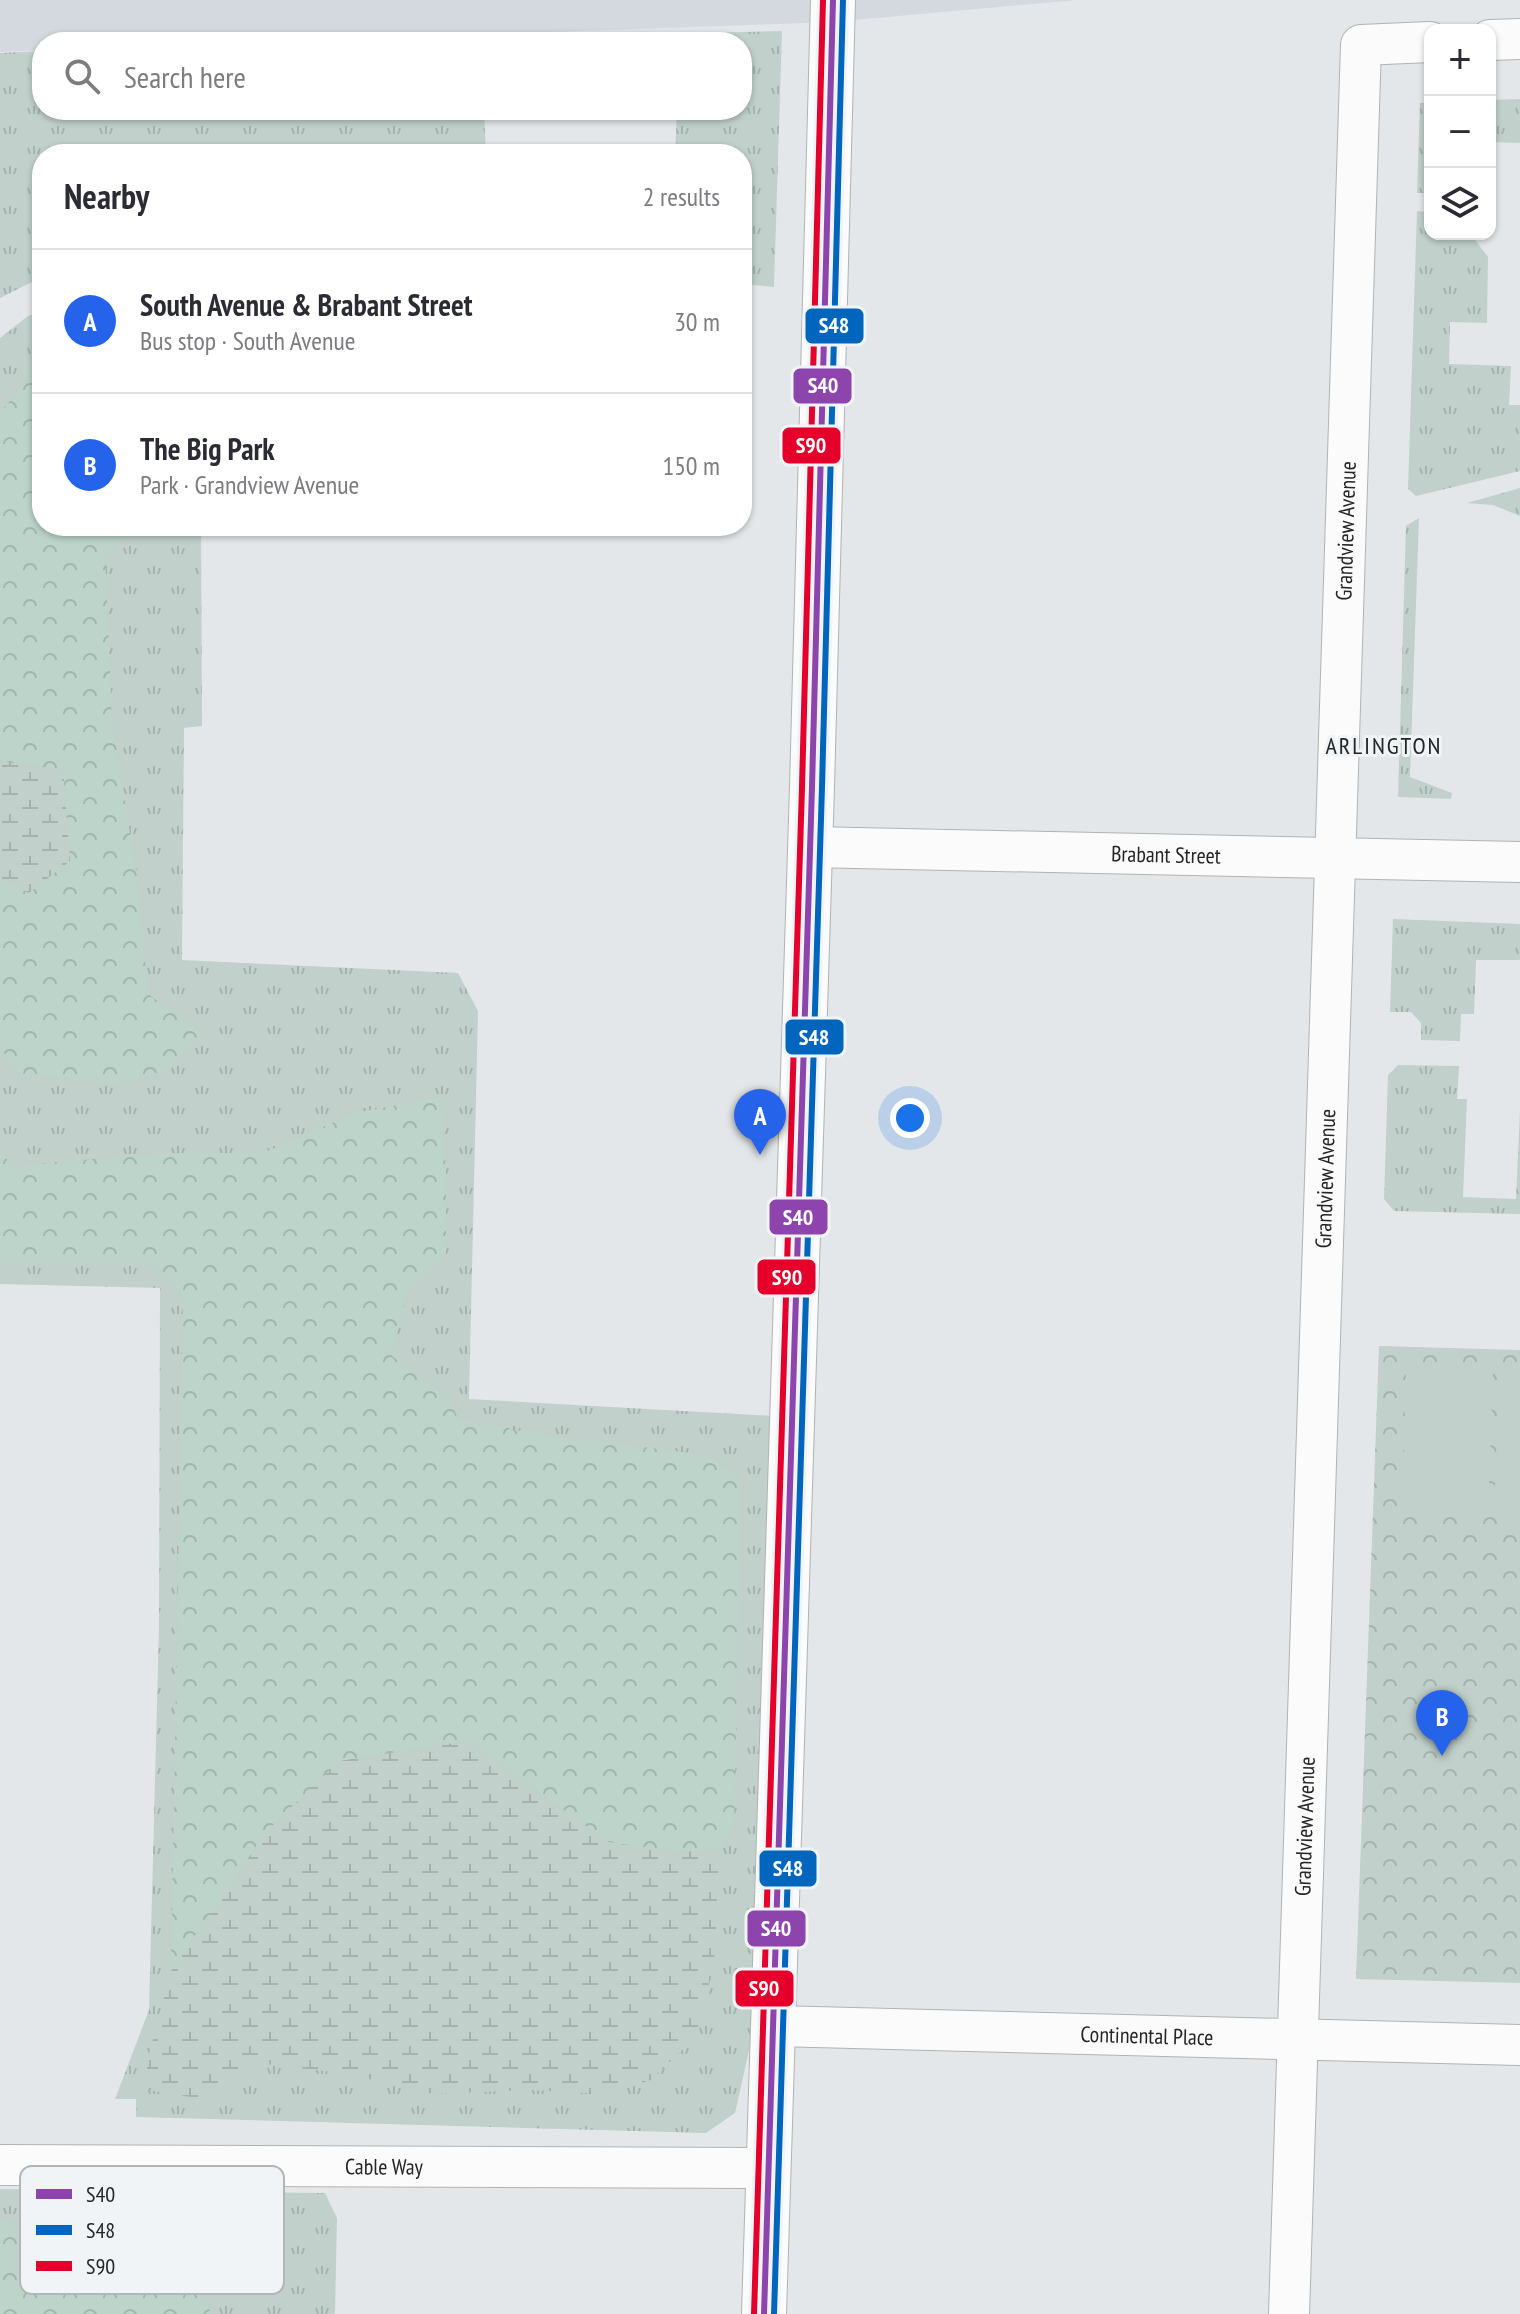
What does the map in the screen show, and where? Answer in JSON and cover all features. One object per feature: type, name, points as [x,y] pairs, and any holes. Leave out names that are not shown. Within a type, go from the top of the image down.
[{"type":"street","points":[[764,2314],[775,2026],[833,0]]},
{"type":"street","points":[[1496,40],[1520,39]]},
{"type":"street","name":"Grandview Avenue","points":[[1289,2314],[1361,45],[1424,42]]},
{"type":"street","name":"Brabant Street","points":[[810,847],[1520,862]]},
{"type":"street","name":"Continental Place","points":[[775,2026],[1520,2045]]},
{"type":"street","name":"Cable Way","points":[[0,2165],[256,2166]]},
{"type":"street","name":"Cable Way","points":[[284,2166],[768,2168]]},
{"type":"shaded area","points":[[0,0],[1077,0],[832,22],[548,32],[32,32],[32,50],[0,52]]},
{"type":"green space","points":[[782,31],[774,287],[752,285],[752,144],[675,144],[677,120],[752,120],[752,32],[736,32]]},
{"type":"green space","points":[[32,51],[32,120],[484,120],[486,144],[32,144],[32,282],[0,298],[0,53]]},
{"type":"green space","points":[[1520,99],[1520,143],[1496,142],[1496,100]]},
{"type":"green space","points":[[1420,103],[1424,103],[1424,193],[1417,193]]},
{"type":"green space","points":[[1417,211],[1424,212],[1424,240],[1475,240],[1488,257],[1487,323],[1450,322],[1449,364],[1511,366],[1509,405],[1520,405],[1520,471],[1416,496],[1408,489]]},
{"type":"green space","points":[[32,315],[32,536],[201,536],[202,726],[184,728],[182,960],[458,973],[478,1011],[469,1399],[774,1416],[755,2024],[735,2113],[706,2133],[136,2117],[136,2099],[115,2099],[149,2010],[159,1627],[160,1288],[0,1284],[0,338]]},
{"type":"green space","points":[[32,379],[32,536],[128,536],[105,554],[112,720],[138,883],[148,994],[200,1033],[167,1070],[113,1084],[18,1073],[0,1047],[0,412]]},
{"type":"green space","points":[[1520,488],[1520,516],[1493,505],[1467,503]]},
{"type":"green space","points":[[1419,518],[1410,777],[1452,793],[1451,799],[1398,797],[1406,526]]},
{"type":"green space","points":[[0,761],[63,769],[70,861],[29,893],[0,879]]},
{"type":"green space","points":[[1393,919],[1520,924],[1520,960],[1476,960],[1474,1014],[1461,1014],[1460,1041],[1421,1040],[1421,1023],[1411,1012],[1390,1012]]},
{"type":"green space","points":[[1398,1065],[1459,1066],[1457,1099],[1467,1099],[1463,1197],[1516,1199],[1520,1111],[1520,1214],[1394,1211],[1384,1199],[1388,1075]]},
{"type":"green space","points":[[441,1097],[446,1172],[446,1254],[407,1292],[392,1356],[450,1400],[458,1419],[527,1432],[705,1455],[741,1478],[734,1827],[719,1850],[677,1852],[608,1842],[467,1741],[266,1832],[171,1971],[183,1295],[155,1265],[0,1263],[0,1154],[15,1166],[161,1153],[263,1153],[355,1113]]},
{"type":"green space","points":[[1379,1346],[1520,1350],[1520,1983],[1356,1979]]},
{"type":"green space","points":[[1406,1369],[1493,1371],[1488,1516],[1402,1513]]},
{"type":"green space","points":[[1499,1371],[1520,1372],[1520,1519],[1494,1518]]},
{"type":"green space","points":[[467,1741],[608,1842],[677,1852],[719,1850],[714,1965],[696,2036],[651,2080],[604,2094],[530,2090],[434,2094],[341,2073],[257,2063],[203,2099],[147,2090],[147,2061],[171,1971],[266,1832],[339,1761]]},
{"type":"green space","points":[[0,2189],[20,2189],[20,2294],[284,2294],[284,2192],[325,2193],[337,2218],[335,2314],[0,2314]]},
{"type":"green space","points":[[0,2221],[20,2221],[20,2294],[199,2294],[212,2314],[0,2314]]},
{"type":"transit line","name":"S90","points":[[754,2314],[802,787],[823,0]]},
{"type":"transit line","name":"S40","points":[[764,2314],[812,787],[833,0]]},
{"type":"transit line","name":"S48","points":[[774,2314],[822,787],[843,0]]},
{"type":"place","name":"South Avenue & Brabant Street","points":[[760,1155]]},
{"type":"place","name":"The Big Park","points":[[1442,1756]]},
{"type":"district","name":"ARLINGTON","points":[[1384,745]]}]
